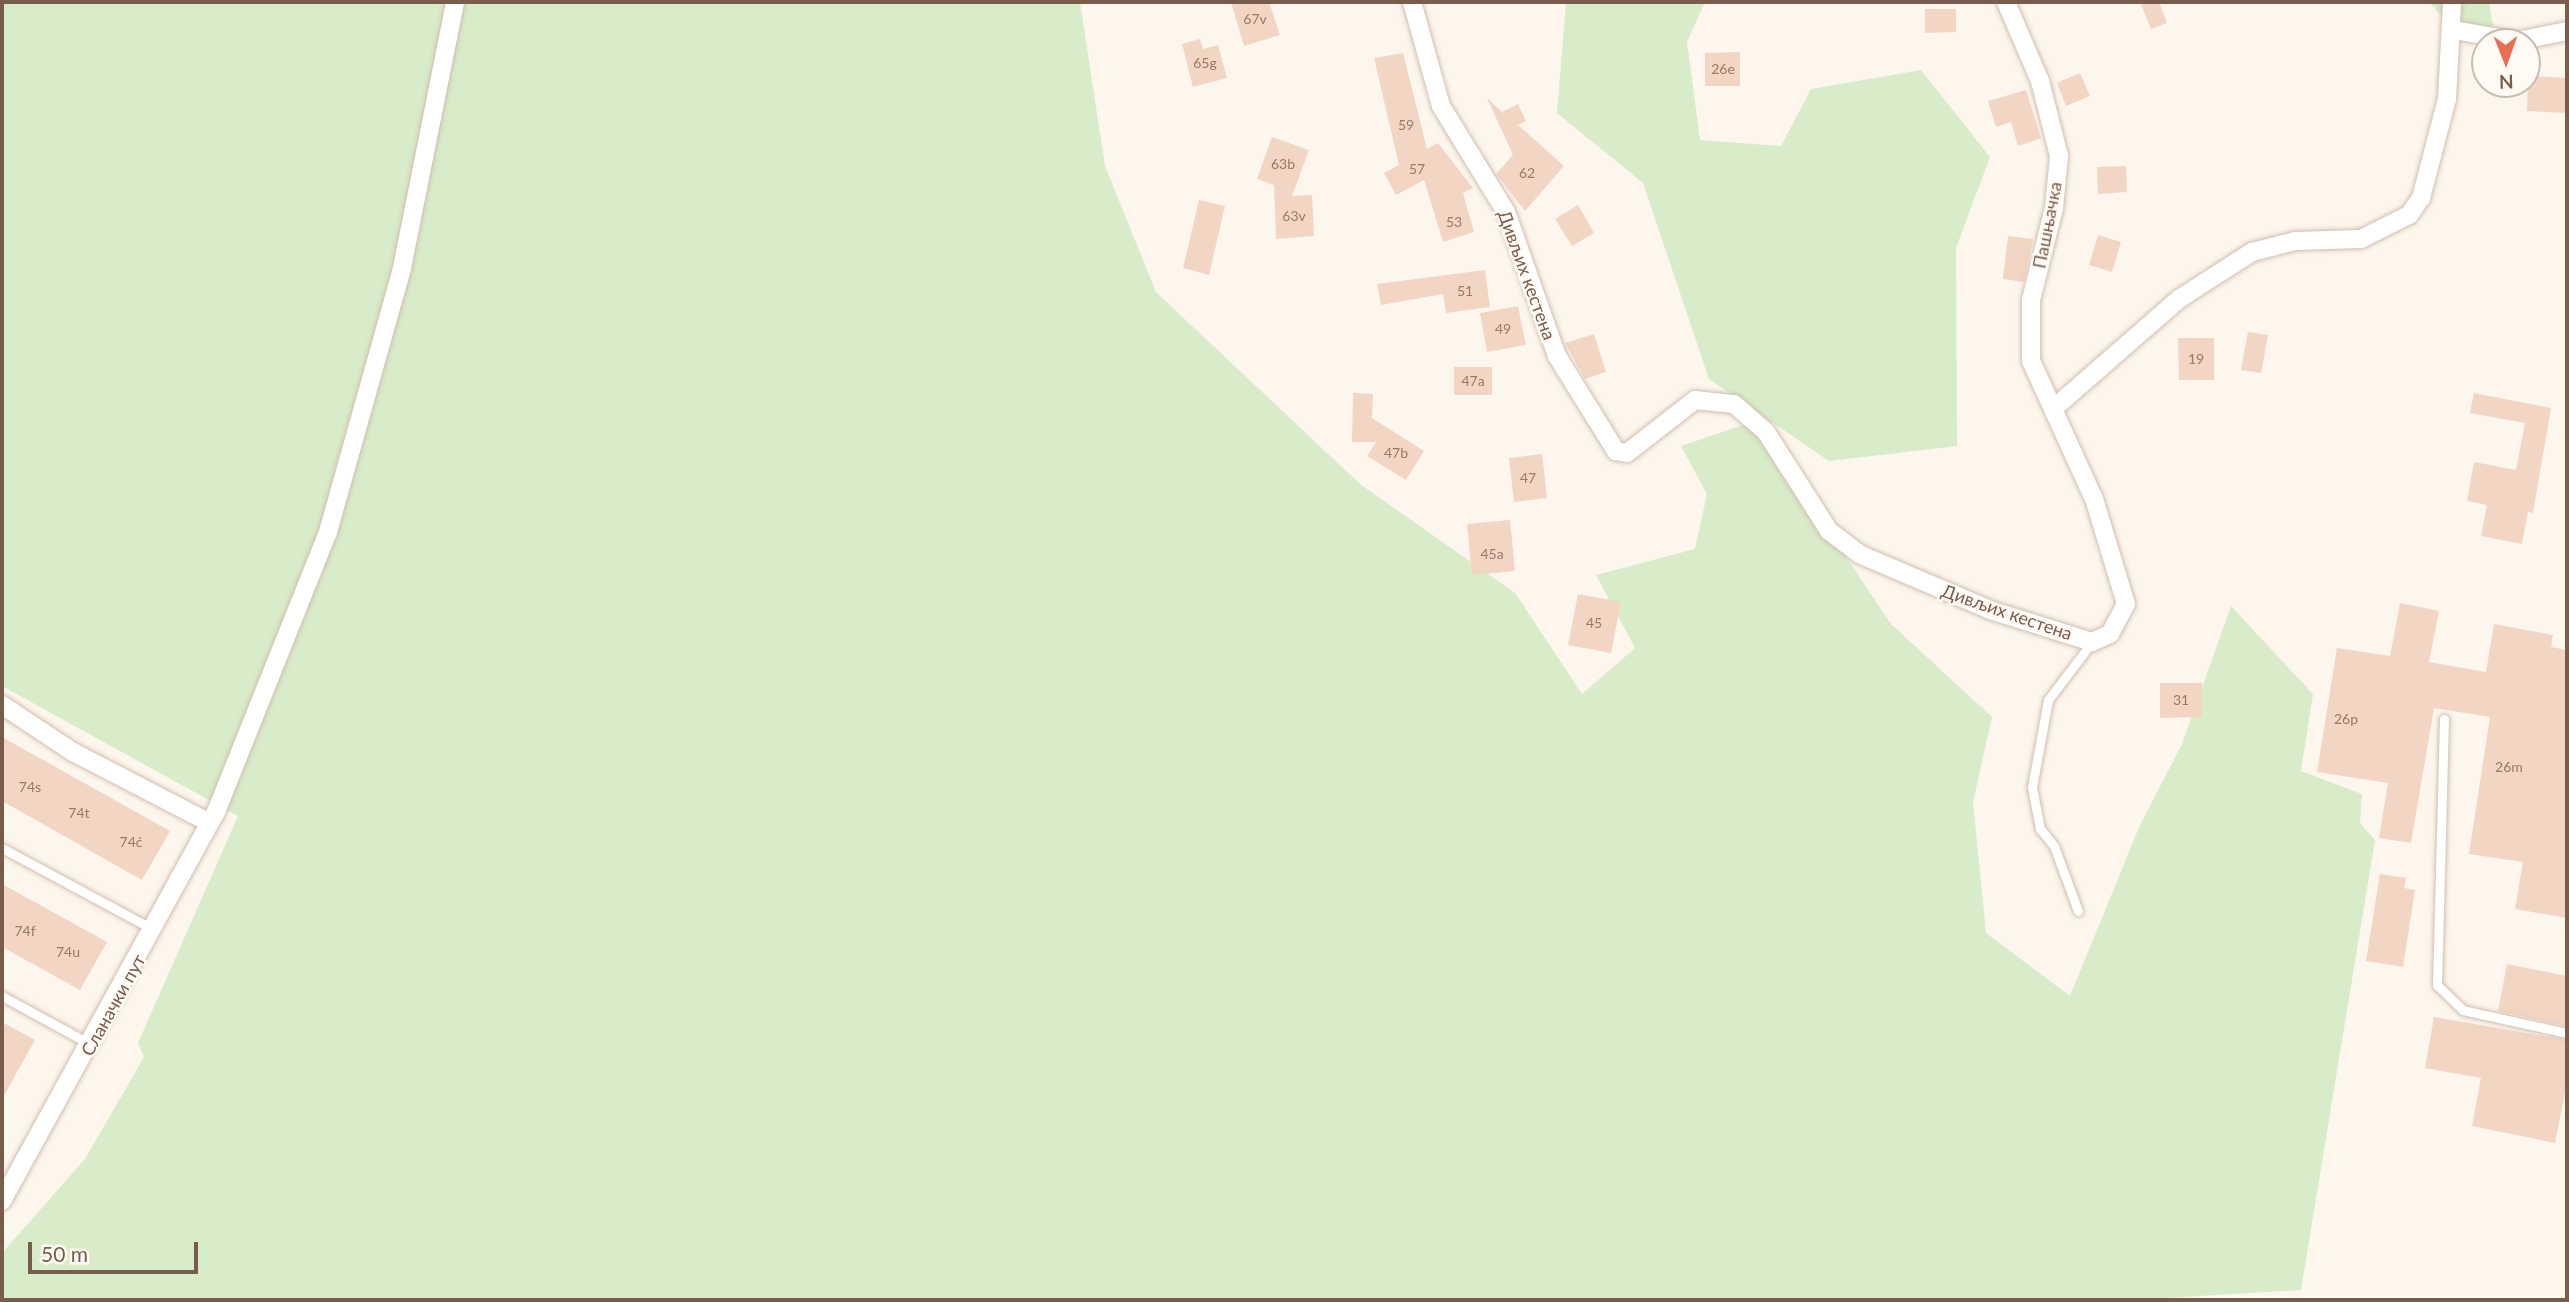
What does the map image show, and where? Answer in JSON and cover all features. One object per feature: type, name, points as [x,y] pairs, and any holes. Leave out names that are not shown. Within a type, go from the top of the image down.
[{"type":"street","name":"Сланачки пут","points":[[2,1201],[7,1182],[92,1045],[213,817],[328,532],[402,268],[455,2]]},
{"type":"street","name":"Дивљих кестена","points":[[1412,2],[1441,106],[1506,212],[1557,356],[1616,451],[1627,453],[1695,400],[1734,404],[1766,432],[1829,531],[1859,554],[1990,610],[2092,642],[2110,634],[2123,616],[2123,587],[2054,408]]},
{"type":"street","name":"Пашњачка","points":[[2007,2],[2040,80],[2059,156],[2028,329],[2031,361],[2054,408]]},
{"type":"street","points":[[2054,408],[2179,299],[2252,252],[2273,244],[2361,239],[2409,215],[2421,198],[2447,99],[2454,30],[2452,2]]},
{"type":"street","points":[[2454,30],[2516,41],[2567,31]]},
{"type":"street","points":[[2,705],[73,752],[213,817]]},
{"type":"lane","points":[[2078,911],[2054,846],[2040,829],[2032,787],[2048,700],[2092,642]]},
{"type":"lane","points":[[2444,719],[2437,985],[2463,1010],[2567,1033]]},
{"type":"lane","points":[[2,848],[154,931]]},
{"type":"lane","points":[[2,996],[92,1045]]},
{"type":"green space","points":[[2,2],[1080,2],[1105,166],[1156,292],[1360,484],[1515,593],[1582,694],[1635,648],[1596,575],[1695,549],[1707,494],[1681,446],[1755,421],[1891,624],[1992,717],[1973,802],[1986,933],[2070,996],[2140,825],[2182,744],[2231,606],[2313,694],[2301,771],[2362,794],[2360,823],[2375,840],[2301,1290],[2132,1300],[2,1300],[2,1253],[85,1159],[144,1057],[138,1043],[238,816],[2,686]]},
{"type":"green space","points":[[1566,2],[1705,2],[1687,42],[1700,140],[1781,146],[1811,89],[1921,70],[1990,157],[1956,248],[1957,446],[1829,461],[1709,379],[1643,183],[1557,113]]},
{"type":"green space","points":[[2429,2],[2489,2],[2493,28],[2471,28],[2471,34],[2454,30]]},
{"type":"building","points":[[1231,2],[1269,2],[1280,35],[1244,46]]},
{"type":"building","points":[[2140,2],[2159,2],[2167,23],[2151,29]]},
{"type":"building","points":[[1925,9],[1956,9],[1956,32],[1925,33]]},
{"type":"building","points":[[1200,39],[1203,49],[1218,45],[1227,78],[1193,87],[1182,44]]},
{"type":"building","points":[[1740,52],[1740,86],[1705,86],[1705,53]]},
{"type":"building","points":[[1403,53],[1427,149],[1438,143],[1473,188],[1463,193],[1474,232],[1443,242],[1424,180],[1396,195],[1384,173],[1399,165],[1374,58]]},
{"type":"building","points":[[2080,73],[2090,96],[2066,106],[2057,83]]},
{"type":"building","points":[[2541,77],[2567,78],[2567,113],[2527,111],[2527,98],[2541,98]]},
{"type":"building","points":[[2026,90],[2041,138],[2018,146],[2011,122],[1996,127],[1988,101]]},
{"type":"building","points":[[1487,98],[1502,112],[1518,104],[1526,121],[1518,125],[1564,166],[1525,211],[1496,174],[1513,155]]},
{"type":"building","points":[[1272,137],[1309,150],[1292,196],[1312,195],[1314,236],[1276,239],[1274,185],[1257,179]]},
{"type":"building","points":[[2126,166],[2127,192],[2098,194],[2097,167]]},
{"type":"building","points":[[1199,200],[1225,206],[1209,275],[1183,268]]},
{"type":"building","points":[[1578,205],[1594,233],[1572,246],[1555,219]]},
{"type":"building","points":[[2098,235],[2121,242],[2112,272],[2089,265]]},
{"type":"building","points":[[2008,236],[2033,239],[2024,282],[2003,279]]},
{"type":"building","points":[[1485,270],[1490,307],[1446,313],[1443,294],[1381,305],[1377,284]]},
{"type":"building","points":[[1518,306],[1526,345],[1487,352],[1480,313]]},
{"type":"building","points":[[2248,332],[2268,335],[2261,373],[2241,370]]},
{"type":"building","points":[[1594,334],[1606,372],[1585,379],[1565,343]]},
{"type":"building","points":[[2178,338],[2214,338],[2214,380],[2179,380]]},
{"type":"building","points":[[1454,367],[1492,367],[1492,395],[1454,395]]},
{"type":"building","points":[[1353,393],[1373,394],[1372,418],[1424,451],[1406,480],[1367,456],[1376,442],[1352,442]]},
{"type":"building","points":[[2474,393],[2551,408],[2533,513],[2528,512],[2522,544],[2481,536],[2487,505],[2467,501],[2474,462],[2516,470],[2525,423],[2470,413]]},
{"type":"building","points":[[1542,454],[1547,498],[1514,502],[1509,458]]},
{"type":"building","points":[[1510,520],[1515,571],[1472,575],[1467,524]]},
{"type":"building","points":[[1578,594],[1621,602],[1611,653],[1568,645]]},
{"type":"building","points":[[2400,603],[2439,611],[2429,662],[2486,672],[2494,624],[2553,635],[2551,647],[2567,650],[2567,918],[2515,909],[2523,862],[2469,854],[2490,717],[2434,708],[2411,843],[2379,838],[2388,783],[2317,772],[2337,648],[2390,656]]},
{"type":"building","points":[[2160,683],[2202,683],[2202,717],[2160,718]]},
{"type":"building","points":[[2,737],[170,831],[142,880],[2,801]]},
{"type":"building","points":[[2380,874],[2406,878],[2404,888],[2415,890],[2403,967],[2366,961]]},
{"type":"building","points":[[2,884],[107,942],[80,990],[2,947]]},
{"type":"building","points":[[2507,964],[2567,976],[2567,1026],[2498,1011]]},
{"type":"building","points":[[2434,1017],[2567,1040],[2567,1082],[2555,1143],[2472,1126],[2481,1078],[2425,1068]]},
{"type":"building","points":[[2,1022],[35,1040],[2,1099]]}]
